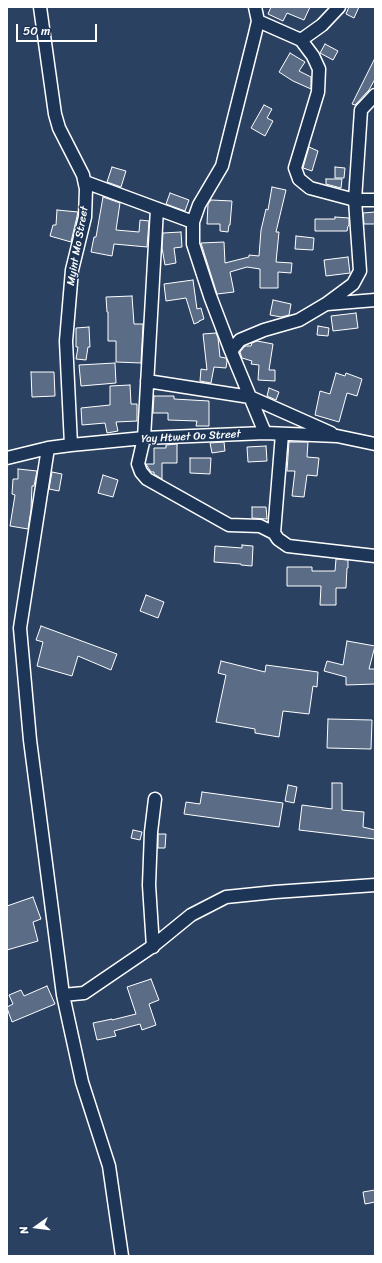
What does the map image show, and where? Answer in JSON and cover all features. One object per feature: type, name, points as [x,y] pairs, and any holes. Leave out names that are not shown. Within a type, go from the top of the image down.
[{"type":"street","name":"Myint Mo Street","points":[[40,7],[55,114],[59,128],[85,182],[85,217],[72,270],[66,341],[71,444]]},
{"type":"street","points":[[255,7],[258,21],[222,166],[199,205],[193,222],[193,244],[230,351],[265,433]]},
{"type":"street","points":[[301,40],[322,25],[339,7]]},
{"type":"street","points":[[258,21],[301,40],[313,56],[318,68],[318,92],[295,168],[299,179],[310,188],[354,200],[375,200]]},
{"type":"street","points":[[230,351],[240,340],[264,330],[299,320],[326,304],[353,284],[360,271],[354,200],[361,110],[375,94]]},
{"type":"street","points":[[85,182],[193,222]]},
{"type":"street","points":[[157,209],[144,438],[138,464],[141,472],[147,479],[229,525],[260,526],[274,533],[278,539],[288,546],[375,556]]},
{"type":"street","points":[[326,304],[375,300]]},
{"type":"street","points":[[147,381],[250,397],[337,436]]},
{"type":"street","name":"Yay Htwet Oo Street","points":[[7,458],[71,444],[144,438],[265,433],[337,436],[375,444]]},
{"type":"street","points":[[274,533],[282,434]]},
{"type":"street","points":[[48,448],[20,628],[30,740],[63,996],[82,1082],[109,1166],[122,1256]]},
{"type":"street","points":[[153,947],[149,885],[151,832],[155,799]]},
{"type":"street","points":[[63,996],[84,992],[153,947],[191,915],[226,897],[375,885]]},
{"type":"building","points":[[271,7],[310,7],[304,20],[287,13],[283,21],[268,14]]},
{"type":"building","points":[[349,7],[359,7],[354,18],[346,14]]},
{"type":"building","points":[[325,44],[338,51],[333,60],[320,53]]},
{"type":"building","points":[[290,53],[305,62],[299,71],[311,77],[311,89],[293,81],[279,72]]},
{"type":"building","points":[[375,58],[375,79],[369,90],[355,105],[352,104]]},
{"type":"building","points":[[264,105],[272,109],[267,118],[273,121],[265,136],[251,128]]},
{"type":"building","points":[[309,147],[318,151],[312,171],[303,168]]},
{"type":"building","points":[[112,167],[126,171],[121,187],[107,182]]},
{"type":"building","points":[[335,167],[345,168],[344,178],[335,178]]},
{"type":"building","points":[[326,179],[342,179],[341,188],[326,184]]},
{"type":"building","points":[[272,187],[286,190],[276,232],[279,232],[276,262],[292,263],[291,273],[278,272],[278,288],[260,288],[260,269],[247,267],[230,272],[234,292],[217,294],[201,243],[224,242],[225,263],[249,257],[249,255],[259,256],[261,230],[266,209],[268,210]]},
{"type":"building","points":[[170,193],[189,200],[185,211],[166,204]]},
{"type":"building","points":[[103,197],[120,203],[116,230],[139,232],[140,220],[149,221],[147,247],[114,244],[112,256],[91,252],[94,237],[96,237]]},
{"type":"building","points":[[211,200],[232,201],[228,232],[220,231],[220,224],[207,224],[208,204]]},
{"type":"building","points":[[57,210],[78,212],[71,242],[50,236],[53,225],[56,225]]},
{"type":"building","points":[[375,212],[375,224],[364,224],[363,213]]},
{"type":"building","points":[[335,217],[349,218],[347,231],[315,231],[315,219],[335,219]]},
{"type":"building","points":[[181,232],[182,247],[174,248],[176,263],[165,265],[162,248],[163,233]]},
{"type":"building","points":[[296,236],[314,238],[313,250],[295,249]]},
{"type":"building","points":[[348,257],[350,273],[326,276],[324,260]]},
{"type":"building","points":[[193,280],[197,309],[201,308],[204,319],[194,324],[186,298],[166,301],[164,284]]},
{"type":"building","points":[[132,296],[134,324],[143,324],[141,363],[116,362],[116,341],[108,341],[108,312],[106,297]]},
{"type":"building","points":[[273,300],[291,304],[289,315],[281,317],[270,315]]},
{"type":"building","points":[[356,313],[358,328],[333,331],[331,316]]},
{"type":"building","points":[[318,326],[329,328],[328,336],[317,335]]},
{"type":"building","points":[[89,327],[90,347],[88,347],[86,360],[76,359],[78,347],[76,347],[76,328]]},
{"type":"building","points":[[216,333],[220,357],[226,358],[227,361],[226,368],[214,367],[211,383],[200,381],[201,369],[207,370],[203,334]]},
{"type":"building","points":[[257,341],[273,344],[269,370],[275,370],[275,381],[258,380],[259,365],[251,364],[252,361],[242,358],[240,352],[245,346],[251,346],[252,343]]},
{"type":"building","points":[[115,363],[116,383],[81,386],[79,365]]},
{"type":"building","points":[[31,372],[54,372],[55,396],[32,397]]},
{"type":"building","points":[[336,373],[345,376],[346,373],[362,379],[357,396],[347,393],[339,422],[315,415],[320,391],[330,394]]},
{"type":"building","points":[[130,385],[131,404],[137,404],[137,421],[116,422],[118,431],[107,433],[105,423],[82,425],[81,408],[110,405],[110,386]]},
{"type":"building","points":[[269,388],[279,392],[276,400],[267,396]]},
{"type":"building","points":[[154,396],[174,396],[174,399],[209,401],[209,426],[196,426],[197,421],[168,420],[168,413],[153,413]]},
{"type":"building","points":[[224,442],[225,451],[212,453],[210,443]]},
{"type":"building","points":[[289,442],[308,442],[307,457],[319,458],[317,476],[307,475],[304,497],[292,496],[295,471],[287,471]]},
{"type":"building","points":[[177,444],[177,463],[162,463],[162,479],[154,474],[154,472],[151,472],[146,464],[154,464],[154,448],[166,448],[166,445]]},
{"type":"building","points":[[266,446],[267,461],[248,462],[247,447]]},
{"type":"building","points":[[190,458],[211,458],[210,474],[190,473]]},
{"type":"building","points":[[18,469],[37,471],[34,486],[32,486],[31,510],[28,529],[10,526],[15,495],[12,494],[13,479],[18,479]]},
{"type":"building","points":[[52,472],[62,474],[59,491],[49,489]]},
{"type":"building","points":[[103,475],[118,480],[113,497],[98,493]]},
{"type":"building","points":[[252,507],[266,507],[267,519],[252,518]]},
{"type":"building","points":[[242,545],[253,546],[252,566],[214,562],[215,546],[242,548]]},
{"type":"building","points":[[336,559],[348,560],[348,568],[346,588],[336,588],[336,605],[320,605],[321,586],[287,586],[287,567],[312,567],[312,571],[335,571]]},
{"type":"building","points":[[146,595],[164,602],[158,618],[140,611]]},
{"type":"building","points":[[41,626],[117,654],[111,670],[78,656],[72,676],[37,666],[43,642],[36,640]]},
{"type":"building","points":[[347,641],[375,646],[369,669],[375,669],[375,684],[346,685],[346,677],[324,671],[327,661],[343,665]]},
{"type":"building","points":[[221,661],[265,672],[266,665],[318,672],[317,687],[313,686],[309,714],[283,711],[279,737],[255,733],[255,729],[216,722],[226,675],[218,673]]},
{"type":"building","points":[[328,719],[372,720],[371,749],[327,748]]},
{"type":"building","points":[[332,783],[342,783],[342,810],[364,812],[363,827],[375,830],[375,839],[299,830],[302,805],[332,809]]},
{"type":"building","points":[[288,785],[297,787],[294,803],[285,801]]},
{"type":"building","points":[[202,792],[283,803],[279,827],[184,814],[186,802],[200,804]]},
{"type":"building","points":[[133,830],[142,832],[140,840],[131,838]]},
{"type":"building","points":[[158,834],[166,834],[165,848],[158,848]]},
{"type":"building","points":[[33,897],[41,919],[33,922],[38,941],[7,950],[7,906]]},
{"type":"building","points":[[151,979],[159,1000],[149,1004],[156,1025],[142,1030],[140,1024],[114,1031],[116,1036],[97,1040],[93,1023],[136,1014],[127,987]]},
{"type":"building","points":[[47,986],[55,1004],[12,1022],[7,1008],[13,1004],[9,995],[21,990],[24,996]]},
{"type":"building","points":[[375,1190],[375,1202],[365,1204],[363,1192]]}]
